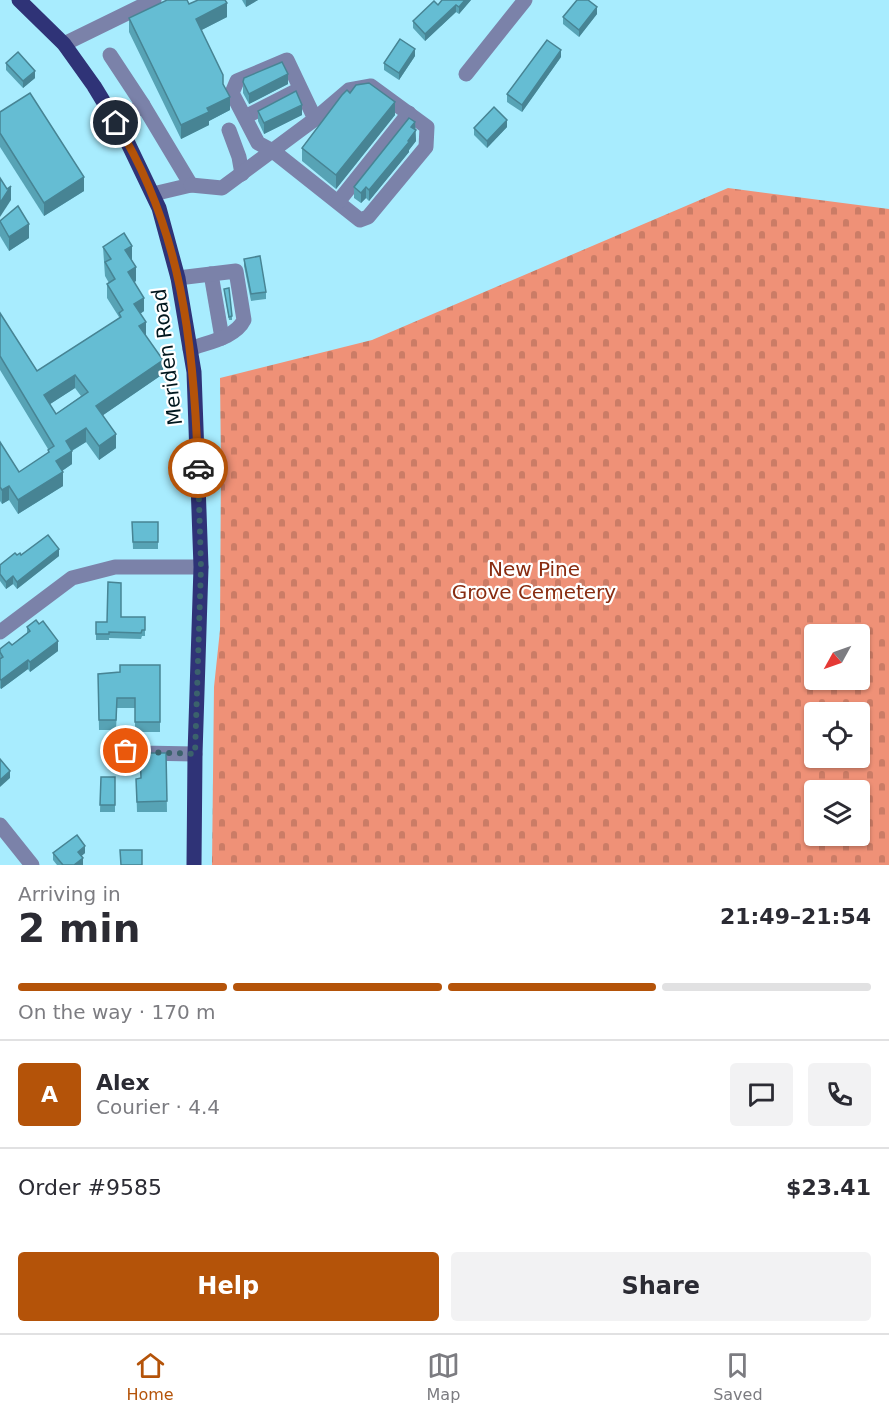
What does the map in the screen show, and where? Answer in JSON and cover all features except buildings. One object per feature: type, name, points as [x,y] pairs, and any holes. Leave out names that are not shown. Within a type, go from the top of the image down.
[{"type":"main road","name":"Meriden Road","points":[[19,0],[64,44],[94,86],[116,123],[153,194],[167,233],[178,278],[190,349],[196,427],[201,567],[194,865]]},
{"type":"street","points":[[64,44],[154,0]]},
{"type":"street","points":[[466,74],[525,0]]},
{"type":"street","points":[[110,55],[191,185]]},
{"type":"street","points":[[153,194],[191,185],[222,188],[273,151],[315,119],[349,90],[371,86],[427,127],[426,147],[368,217],[360,220],[273,151],[258,143],[232,93],[237,81],[286,60],[315,119]]},
{"type":"street","points":[[245,117],[300,89]]},
{"type":"street","points":[[116,123],[143,105]]},
{"type":"street","points":[[338,202],[409,113]]},
{"type":"street","points":[[229,130],[239,157],[242,174]]},
{"type":"street","points":[[178,278],[236,271],[244,320],[235,331],[222,338],[190,349]]},
{"type":"street","points":[[212,274],[222,338]]},
{"type":"street","points":[[0,632],[72,578],[114,567],[201,567]]},
{"type":"street","points":[[110,749],[141,753],[195,754]]},
{"type":"street","points":[[0,825],[32,865]]},
{"type":"green space","name":"New Pine Grove Cemetery","points":[[728,188],[889,209],[889,865],[212,865],[214,687],[220,630],[220,378],[372,340]]},
{"type":"way so far","points":[[126,751],[195,754],[201,567],[198,468]]},
{"type":"route","points":[[116,123],[159,208],[178,278],[194,372],[198,468]]}]
